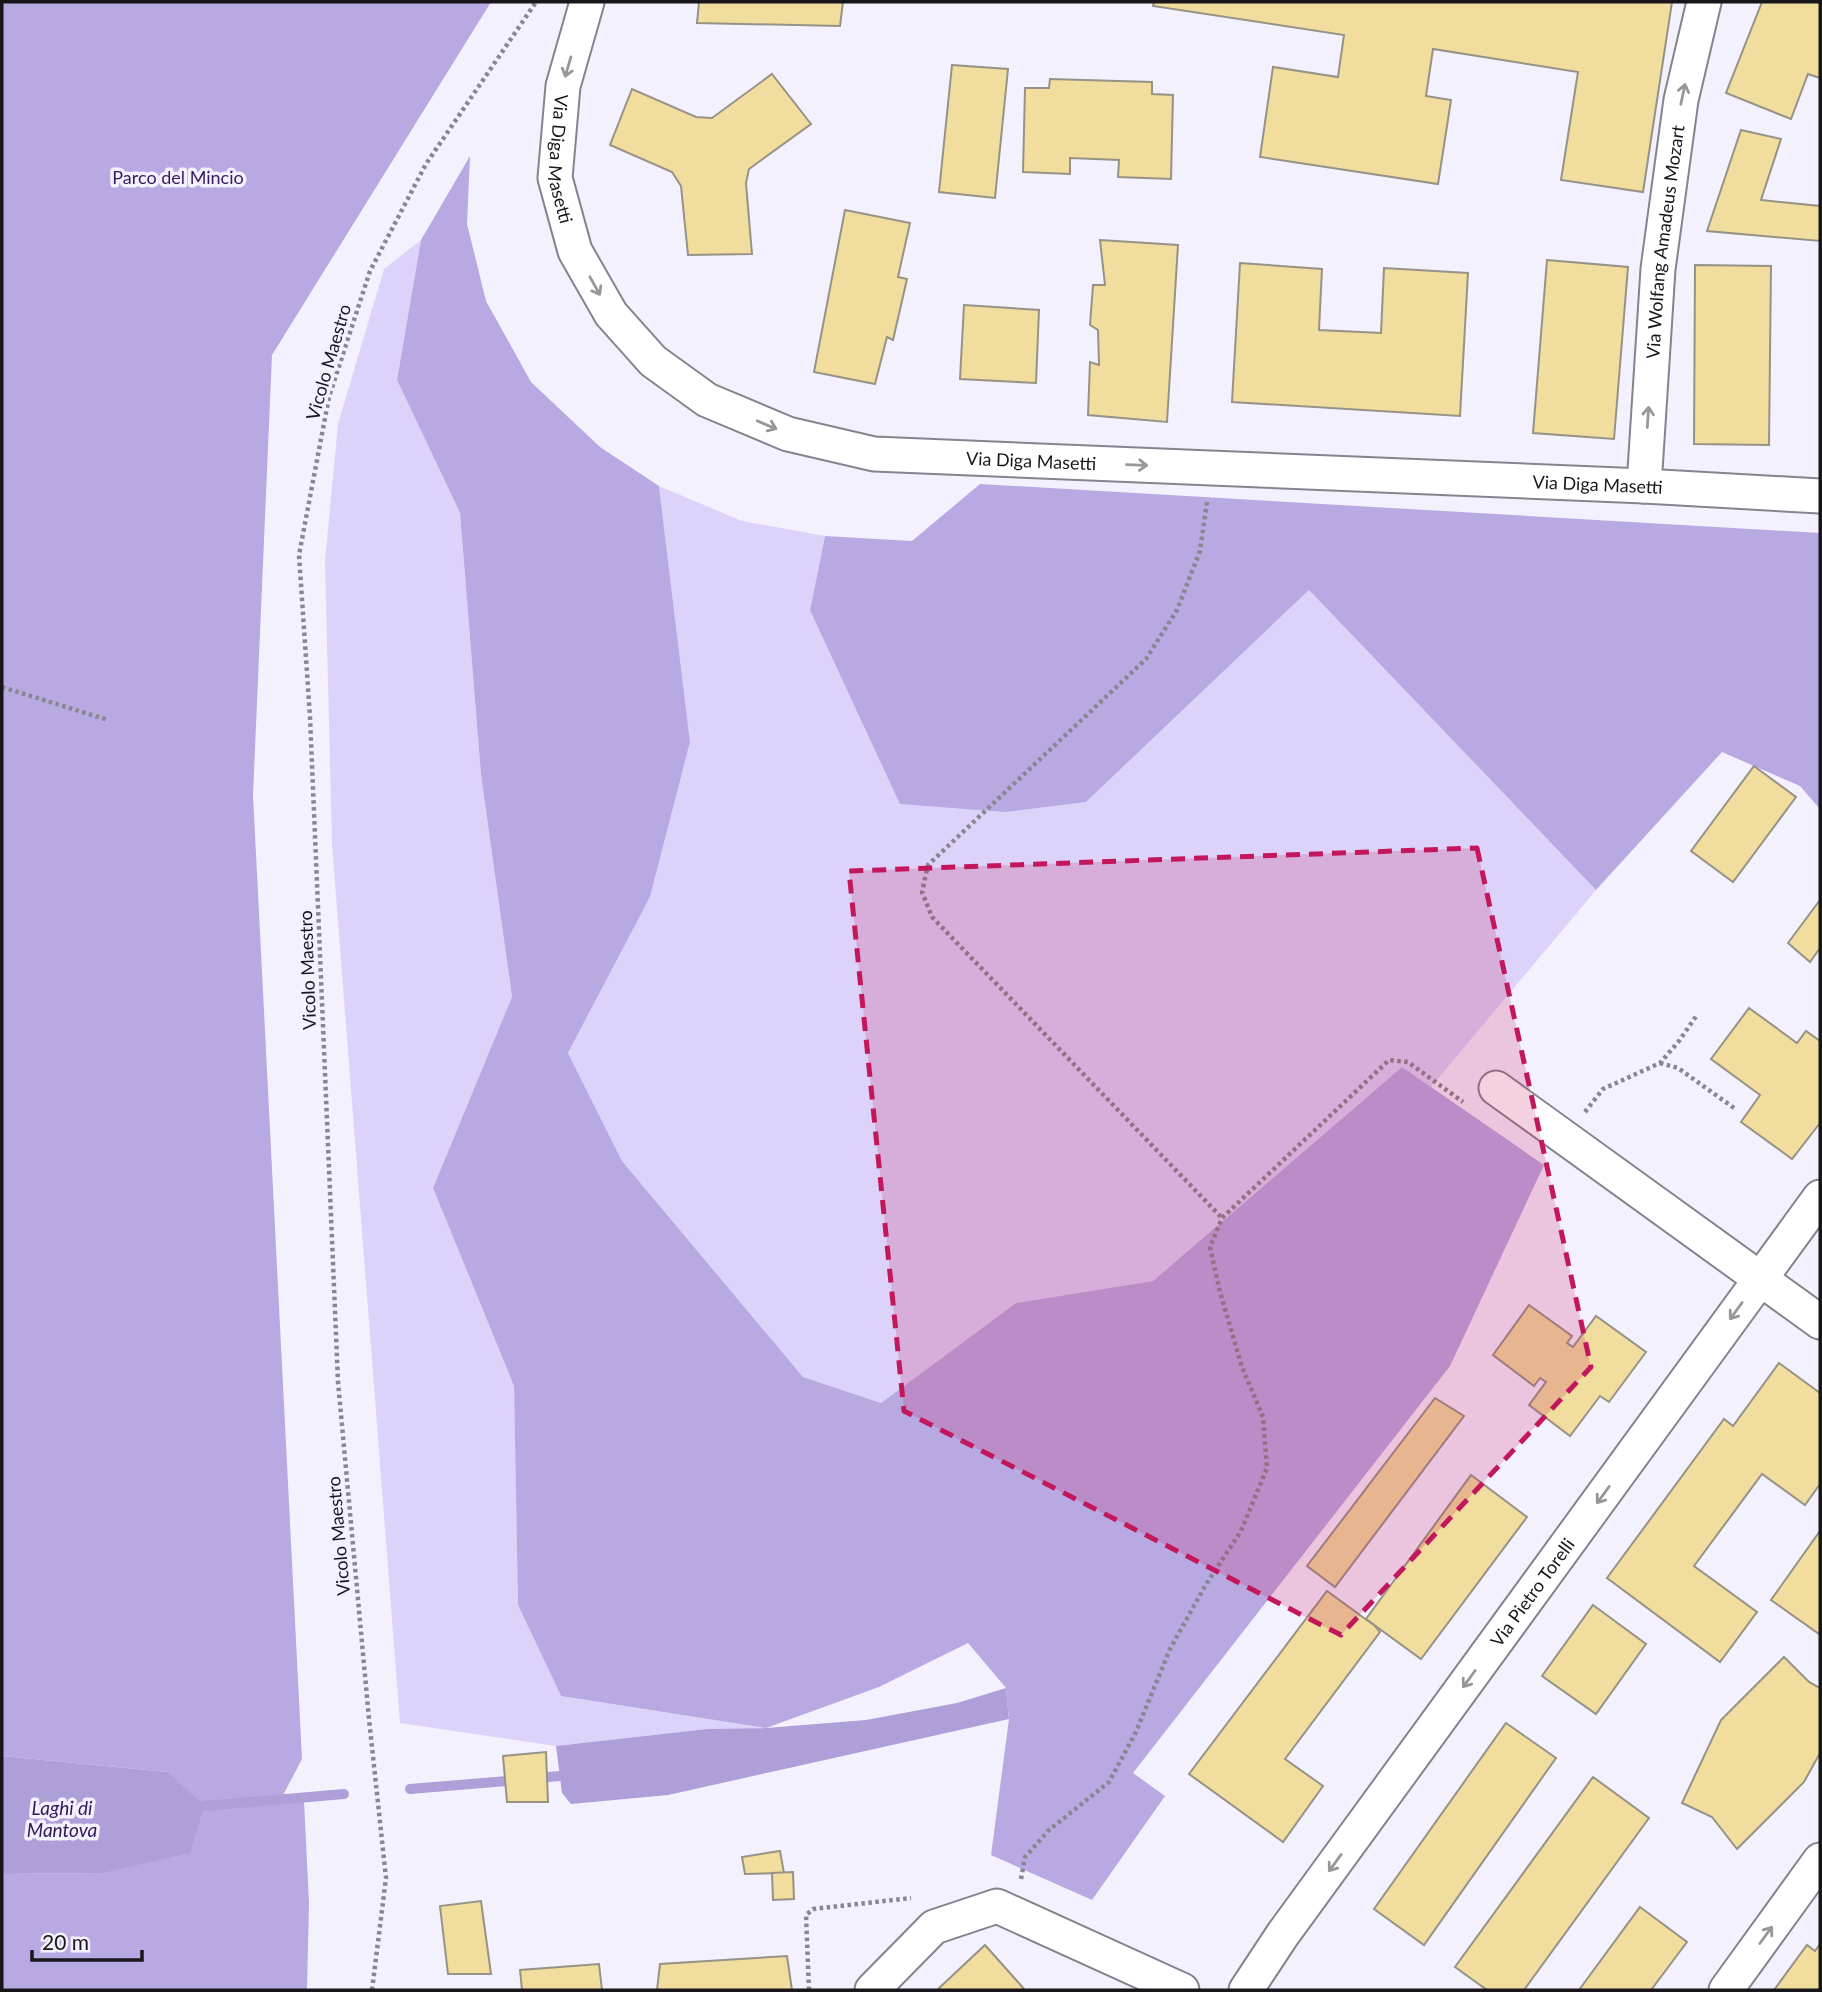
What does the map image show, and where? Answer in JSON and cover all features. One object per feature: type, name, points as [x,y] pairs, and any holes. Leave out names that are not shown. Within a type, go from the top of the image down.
[{"type":"street","name":"Via Diga Masetti","points":[[587,2],[563,86],[555,178],[575,251],[611,314],[653,361],[718,405],[788,433],[874,454],[1644,486],[1820,496]]},
{"type":"street","name":"Via Wolfang Amadeus Mozart","points":[[1644,486],[1658,269],[1681,100],[1704,2]]},
{"type":"street","points":[[1485,1099],[1566,1138],[1820,1322]]},
{"type":"street","name":"Via Pietro Torelli","points":[[1246,1990],[1820,1197]]},
{"type":"street","points":[[1726,1990],[1820,1860]]},
{"type":"street","points":[[872,1990],[934,1927],[1008,1896],[1182,1990]]},
{"type":"path","name":"Vicolo Maestro","points":[[372,1990],[386,1878],[338,1382],[311,731],[299,555],[329,397],[370,271],[426,164],[536,2]]},
{"type":"path","points":[[1212,469],[1200,551],[1177,610],[1146,659],[928,865],[922,892],[932,917],[1222,1218]]},
{"type":"path","points":[[2,687],[108,720]]},
{"type":"path","points":[[1566,1138],[1603,1089],[1660,1063],[1697,1015]]},
{"type":"path","points":[[1008,1896],[1025,1857],[1049,1830],[1108,1782],[1136,1731],[1170,1649],[1205,1586],[1241,1531],[1267,1468],[1264,1417],[1242,1367],[1210,1247],[1222,1218],[1389,1060],[1408,1062],[1485,1099]]},
{"type":"path","points":[[1660,1063],[1678,1069],[1734,1108]]},
{"type":"highlighted area","points":[[1477,848],[1591,1367],[1341,1635],[904,1411],[849,871]]},
{"type":"shaded area","points":[[421,240],[397,380],[460,513],[481,775],[512,998],[433,1188],[514,1386],[518,1605],[561,1696],[766,1728],[707,1729],[556,1746],[400,1723],[332,844],[325,561],[338,424],[384,269]]},
{"type":"shaded area","points":[[659,486],[742,521],[825,536],[810,610],[1086,802],[1309,590],[1596,890],[1431,1087],[1402,1067],[1153,1281],[1016,1303],[881,1403],[803,1377],[622,1161],[568,1053],[650,897],[690,742]]},
{"type":"green space","name":"Parco del Mincio","points":[[2,2],[491,2],[272,355],[253,795],[302,1759],[281,1799],[304,1801],[309,1903],[307,1990],[2,1990],[2,1874],[102,1873],[168,1772],[2,1756]]},
{"type":"green space","points":[[470,156],[467,224],[486,301],[531,382],[600,447],[659,486],[690,742],[650,897],[568,1053],[622,1161],[803,1377],[881,1403],[1016,1303],[1153,1281],[1402,1067],[1544,1165],[1450,1366],[1133,1773],[1165,1796],[1092,1900],[991,1855],[1009,1719],[1006,1688],[968,1643],[879,1687],[766,1728],[561,1696],[518,1605],[514,1386],[433,1188],[512,997],[481,775],[460,513],[397,380],[421,240]]},
{"type":"green space","points":[[980,484],[1820,533],[1820,809],[1800,786],[1722,752],[1596,890],[1309,590],[1086,802],[1005,812],[900,804],[810,610],[825,536],[912,541]]},
{"type":"water","points":[[1006,1688],[1009,1719],[668,1795],[571,1804],[562,1793],[556,1746],[707,1729],[766,1728],[866,1720],[957,1703]]},
{"type":"water","name":"Laghi di Mantova","points":[[2,1756],[168,1772],[204,1806],[190,1853],[102,1873],[2,1874]]},
{"type":"building","points":[[699,2],[843,2],[840,26],[697,23]]},
{"type":"building","points":[[1154,2],[1672,2],[1643,192],[1561,180],[1578,72],[1433,49],[1426,96],[1451,100],[1438,184],[1260,157],[1273,67],[1338,77],[1344,35],[1153,6]]},
{"type":"building","points":[[1762,2],[1820,2],[1820,78],[1808,74],[1791,119],[1726,93]]},
{"type":"building","points":[[952,65],[1008,69],[995,198],[939,192]]},
{"type":"building","points":[[772,74],[811,124],[749,169],[746,183],[752,254],[688,255],[681,186],[672,172],[610,145],[632,89],[696,117],[712,118]]},
{"type":"building","points":[[1050,79],[1152,82],[1152,94],[1173,95],[1171,179],[1118,177],[1119,160],[1070,158],[1070,174],[1023,172],[1025,88],[1049,88]]},
{"type":"building","points":[[1741,130],[1781,139],[1761,200],[1820,206],[1820,241],[1707,231]]},
{"type":"building","points":[[845,210],[910,223],[898,277],[907,279],[893,340],[887,337],[875,384],[814,372]]},
{"type":"building","points":[[1100,240],[1178,245],[1167,422],[1088,415],[1090,362],[1099,365],[1098,330],[1090,325],[1093,285],[1105,285]]},
{"type":"building","points":[[1547,260],[1628,267],[1614,439],[1533,433]]},
{"type":"building","points":[[1240,263],[1322,269],[1319,330],[1381,333],[1384,268],[1468,273],[1460,416],[1232,402]]},
{"type":"building","points":[[1695,265],[1771,266],[1769,445],[1694,444]]},
{"type":"building","points":[[964,305],[1039,310],[1036,383],[960,379]]},
{"type":"building","points":[[1754,766],[1796,797],[1733,882],[1691,851]]},
{"type":"building","points":[[1820,900],[1820,948],[1810,962],[1788,943]]},
{"type":"building","points":[[1749,1008],[1797,1043],[1806,1031],[1820,1041],[1820,1123],[1792,1159],[1741,1122],[1760,1095],[1711,1059]]},
{"type":"building","points":[[1529,1305],[1572,1336],[1567,1343],[1573,1347],[1596,1316],[1646,1352],[1609,1402],[1600,1396],[1570,1436],[1529,1405],[1546,1382],[1540,1378],[1534,1386],[1493,1355]]},
{"type":"building","points":[[1779,1363],[1820,1393],[1820,1484],[1805,1505],[1762,1474],[1694,1566],[1757,1612],[1720,1662],[1607,1578],[1724,1419],[1733,1426]]},
{"type":"building","points":[[1435,1398],[1464,1416],[1335,1587],[1307,1566]]},
{"type":"building","points":[[1471,1475],[1527,1517],[1421,1659],[1366,1619]]},
{"type":"building","points":[[1820,1531],[1820,1632],[1819,1634],[1771,1600]]},
{"type":"building","points":[[1327,1591],[1380,1632],[1285,1759],[1323,1786],[1283,1842],[1189,1774]]},
{"type":"building","points":[[1593,1605],[1646,1644],[1596,1714],[1542,1676]]},
{"type":"building","points":[[1784,1657],[1809,1682],[1820,1688],[1820,1753],[1804,1782],[1737,1849],[1712,1817],[1682,1803],[1721,1720]]},
{"type":"building","points":[[1506,1723],[1556,1758],[1424,1945],[1374,1909]]},
{"type":"building","points":[[546,1752],[548,1802],[507,1802],[503,1756]]},
{"type":"building","points":[[1593,1777],[1649,1818],[1524,1990],[1487,1990],[1455,1967]]},
{"type":"building","points":[[780,1851],[784,1873],[745,1874],[742,1857]]},
{"type":"building","points":[[793,1872],[794,1899],[773,1900],[772,1873]]},
{"type":"building","points":[[481,1901],[491,1974],[448,1974],[440,1906]]},
{"type":"building","points":[[1640,1907],[1687,1942],[1651,1990],[1579,1990]]},
{"type":"building","points":[[1820,1944],[1820,1990],[1774,1990],[1807,1945],[1815,1951]]},
{"type":"building","points":[[985,1945],[1025,1990],[937,1990]]},
{"type":"building","points":[[787,1956],[792,1990],[657,1990],[660,1964]]},
{"type":"building","points":[[599,1964],[602,1990],[522,1990],[520,1970]]},
{"type":"waterway","points":[[535,1778],[560,1776]]},
{"type":"waterway","points":[[410,1789],[519,1780]]},
{"type":"waterway","points":[[204,1806],[344,1794]]}]
